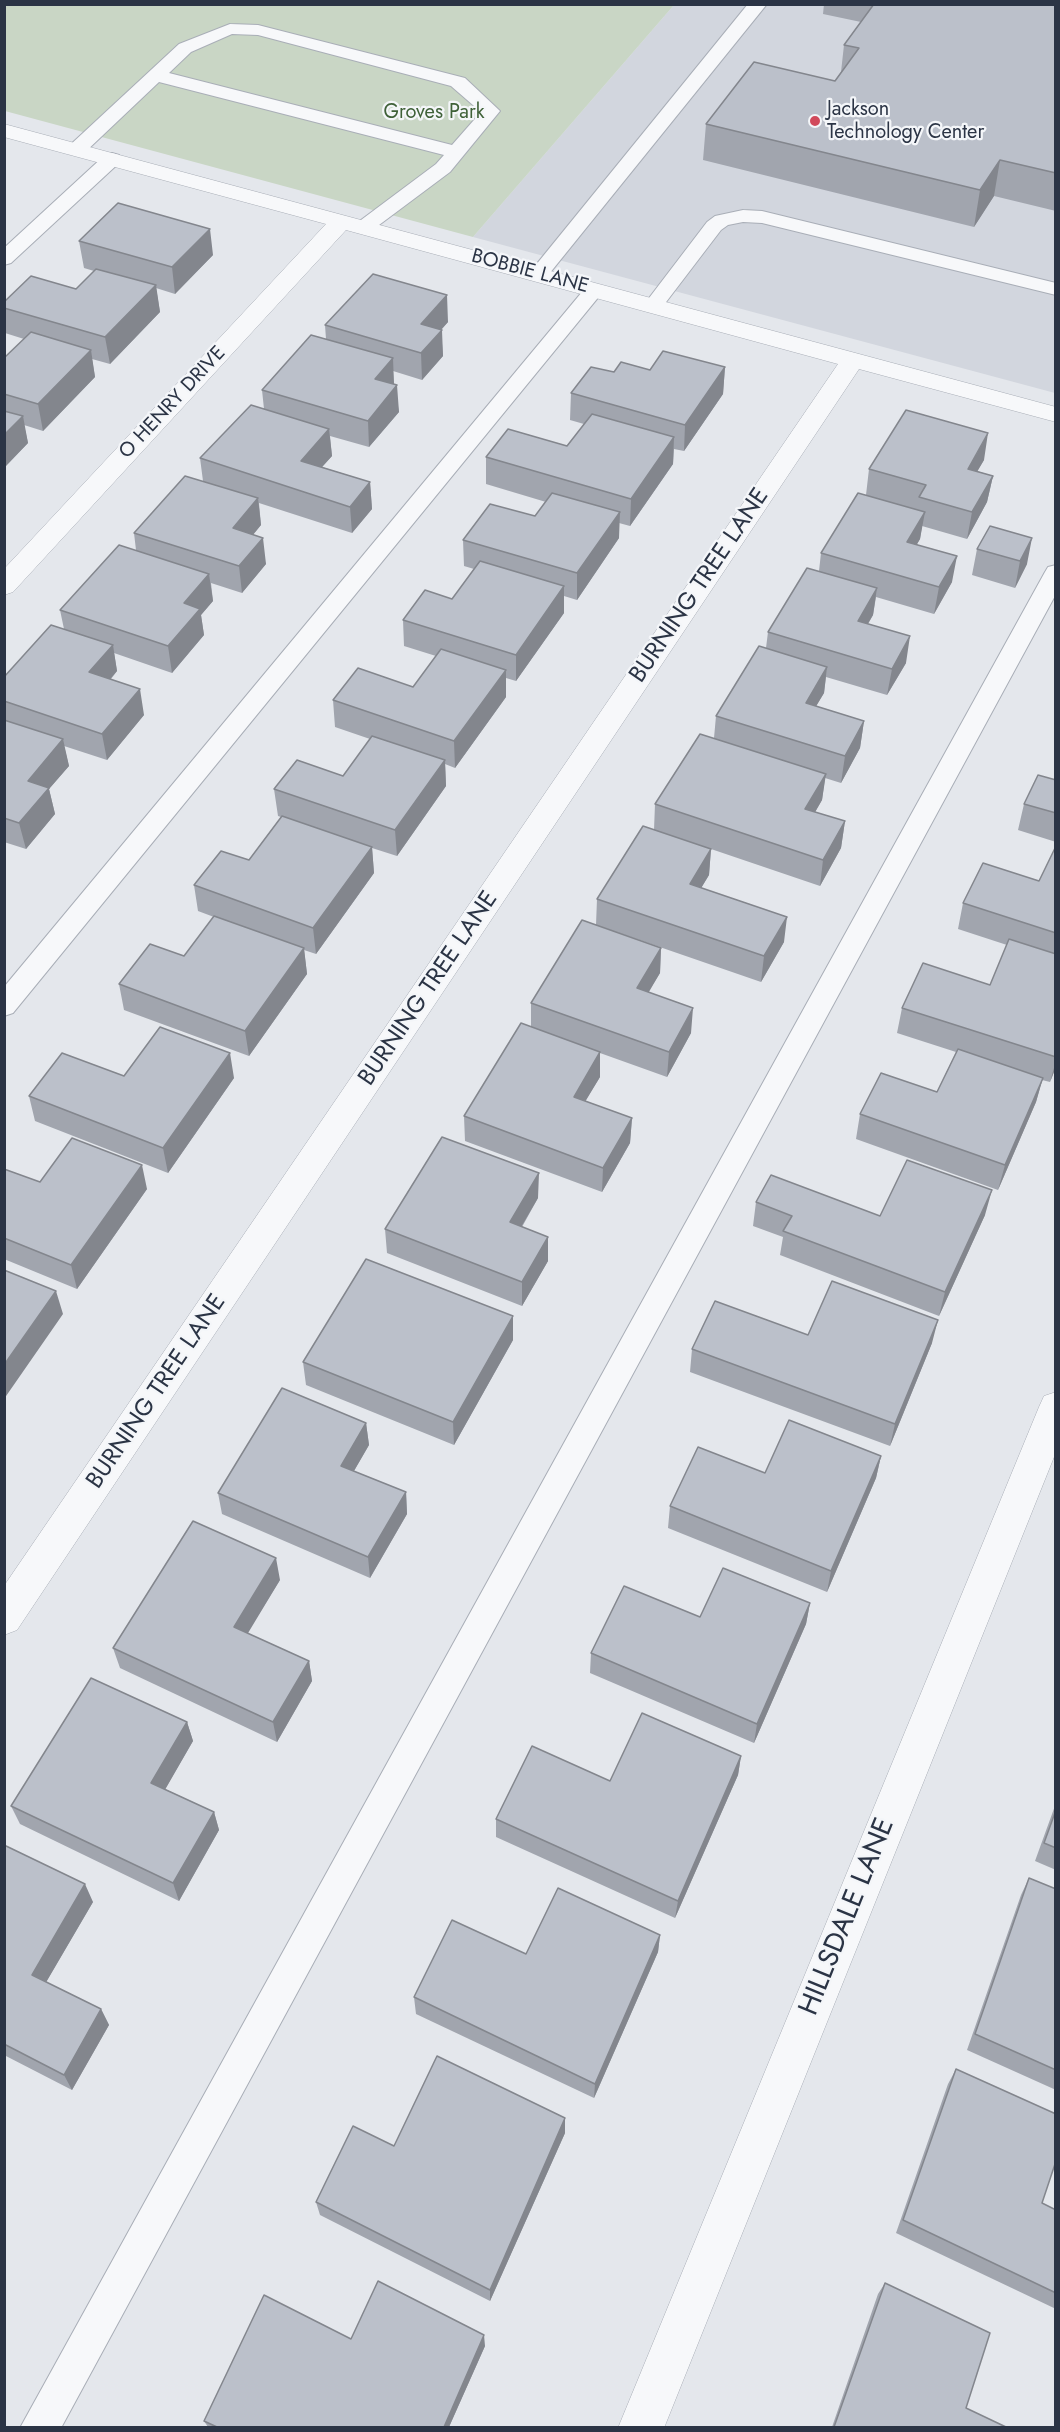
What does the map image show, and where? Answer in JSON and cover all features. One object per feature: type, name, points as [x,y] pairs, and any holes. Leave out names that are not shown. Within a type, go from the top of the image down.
[{"type":"street","name":"BOBBIE LANE","points":[[4,130],[1056,415]]},
{"type":"street","name":"O HENRY DRIVE","points":[[4,586],[352,224]]},
{"type":"street","name":"BURNING TREE LANE","points":[[4,1618],[853,360]]},
{"type":"street","name":"HILLSDALE LANE","points":[[641,2427],[1056,1407]]},
{"type":"lane","points":[[538,274],[758,4]]},
{"type":"lane","points":[[76,150],[185,48],[230,29],[258,30],[458,82],[491,111],[443,168],[352,224]]},
{"type":"lane","points":[[157,76],[457,152]]},
{"type":"lane","points":[[4,259],[112,159]]},
{"type":"lane","points":[[653,306],[714,226],[722,220],[743,216],[762,217],[1056,289]]},
{"type":"lane","points":[[4,1006],[594,290]]},
{"type":"lane","points":[[39,2427],[1056,572]]},
{"type":"shaded area","name":"Jackson Technology Center","points":[[674,5],[1055,5],[1055,393],[473,237]]},
{"type":"green space","name":"Groves Park","points":[[4,5],[674,5],[473,237],[5,111]]},
{"type":"building","points":[[874,4],[1056,4],[1056,173],[1000,160],[980,190],[706,124],[754,62],[835,81],[859,48],[844,45]]},
{"type":"building","points":[[118,203],[210,229],[172,267],[79,241]]},
{"type":"building","points":[[96,269],[156,285],[105,337],[4,308],[4,302],[31,276],[76,289]]},
{"type":"building","points":[[373,274],[447,295],[421,324],[442,330],[421,353],[325,325]]},
{"type":"building","points":[[31,332],[91,350],[38,404],[4,394],[4,358]]},
{"type":"building","points":[[311,335],[393,358],[375,379],[397,385],[368,421],[262,390]]},
{"type":"building","points":[[663,351],[725,367],[685,425],[571,393],[591,367],[614,372],[621,362],[650,370]]},
{"type":"building","points":[[251,405],[329,429],[301,461],[370,482],[350,507],[200,458]]},
{"type":"building","points":[[906,410],[988,433],[968,469],[993,476],[972,512],[919,497],[926,485],[869,469]]},
{"type":"building","points":[[4,411],[23,416],[4,435]]},
{"type":"building","points":[[592,414],[674,437],[631,499],[486,457],[508,429],[567,446]]},
{"type":"building","points":[[185,476],[258,498],[233,528],[263,538],[239,566],[134,533]]},
{"type":"building","points":[[552,493],[620,512],[577,573],[463,540],[490,504],[535,516]]},
{"type":"building","points":[[858,493],[925,512],[907,542],[957,556],[939,587],[821,553]]},
{"type":"building","points":[[990,526],[1032,538],[1020,561],[977,549]]},
{"type":"building","points":[[119,545],[209,574],[184,603],[200,609],[168,646],[60,610]]},
{"type":"building","points":[[480,561],[564,586],[516,655],[403,620],[425,590],[452,599]]},
{"type":"building","points":[[807,568],[877,588],[858,621],[910,636],[892,669],[768,632]]},
{"type":"building","points":[[51,625],[113,645],[89,672],[140,689],[102,734],[4,701],[4,677]]},
{"type":"building","points":[[759,646],[827,667],[806,703],[864,721],[845,756],[716,716]]},
{"type":"building","points":[[441,649],[506,670],[454,741],[333,700],[358,668],[413,687]]},
{"type":"building","points":[[4,720],[63,739],[28,781],[49,788],[19,823],[4,818]]},
{"type":"building","points":[[700,734],[826,774],[805,809],[845,821],[823,860],[655,804]]},
{"type":"building","points":[[372,736],[445,760],[395,830],[274,789],[297,760],[343,776]]},
{"type":"building","points":[[1038,775],[1056,780],[1056,813],[1024,804]]},
{"type":"building","points":[[282,816],[372,847],[313,928],[194,885],[221,851],[249,860]]},
{"type":"building","points":[[643,826],[711,849],[690,884],[787,917],[764,956],[597,899]]},
{"type":"building","points":[[1056,846],[1056,933],[963,903],[983,863],[1039,881]]},
{"type":"building","points":[[214,916],[304,948],[245,1031],[119,984],[150,944],[184,956]]},
{"type":"building","points":[[582,920],[661,948],[637,988],[693,1008],[669,1052],[531,1003]]},
{"type":"building","points":[[1009,939],[1056,954],[1056,1057],[902,1008],[923,963],[990,985]]},
{"type":"building","points":[[521,1023],[600,1052],[574,1097],[632,1118],[603,1168],[464,1116]]},
{"type":"building","points":[[160,1027],[230,1053],[163,1148],[29,1096],[62,1053],[124,1076]]},
{"type":"building","points":[[958,1049],[1043,1078],[1005,1165],[860,1114],[881,1073],[937,1092]]},
{"type":"building","points":[[442,1137],[539,1173],[510,1222],[548,1237],[522,1282],[385,1229]]},
{"type":"building","points":[[72,1138],[142,1165],[71,1265],[4,1238],[4,1169],[40,1182]]},
{"type":"building","points":[[907,1160],[992,1190],[945,1292],[783,1231],[792,1216],[756,1202],[771,1175],[880,1216]]},
{"type":"building","points":[[366,1259],[513,1316],[453,1422],[303,1362]]},
{"type":"building","points":[[4,1270],[56,1291],[4,1365]]},
{"type":"building","points":[[832,1281],[938,1320],[895,1424],[692,1349],[715,1301],[808,1335]]},
{"type":"building","points":[[282,1388],[366,1423],[341,1466],[406,1492],[368,1557],[218,1493]]},
{"type":"building","points":[[789,1420],[881,1456],[831,1571],[670,1506],[698,1447],[765,1473]]},
{"type":"building","points":[[193,1521],[276,1558],[234,1627],[309,1661],[273,1722],[113,1648]]},
{"type":"building","points":[[723,1568],[810,1603],[757,1724],[591,1653],[624,1586],[700,1617]]},
{"type":"building","points":[[91,1678],[187,1722],[151,1783],[214,1812],[173,1883],[11,1806]]},
{"type":"building","points":[[642,1713],[741,1756],[678,1901],[496,1819],[532,1746],[610,1781]]},
{"type":"building","points":[[1056,1810],[1056,1848],[1044,1843]]},
{"type":"building","points":[[4,1845],[85,1884],[32,1975],[101,2009],[64,2075],[4,2044]]},
{"type":"building","points":[[1029,1878],[1056,1889],[1056,2070],[975,2034]]},
{"type":"building","points":[[558,1888],[660,1935],[595,2084],[414,1997],[452,1920],[526,1954]]},
{"type":"building","points":[[437,2056],[565,2118],[490,2290],[316,2202],[353,2126],[394,2146]]},
{"type":"building","points":[[956,2069],[1056,2114],[1056,2161],[1042,2203],[1056,2210],[1056,2293],[903,2220]]},
{"type":"building","points":[[378,2281],[484,2335],[444,2427],[217,2427],[204,2421],[264,2295],[351,2339]]},
{"type":"building","points":[[885,2283],[990,2333],[966,2408],[1006,2427],[834,2427]]},
{"type":"place","name":"Jackson Technology Center","points":[[815,121]]}]
